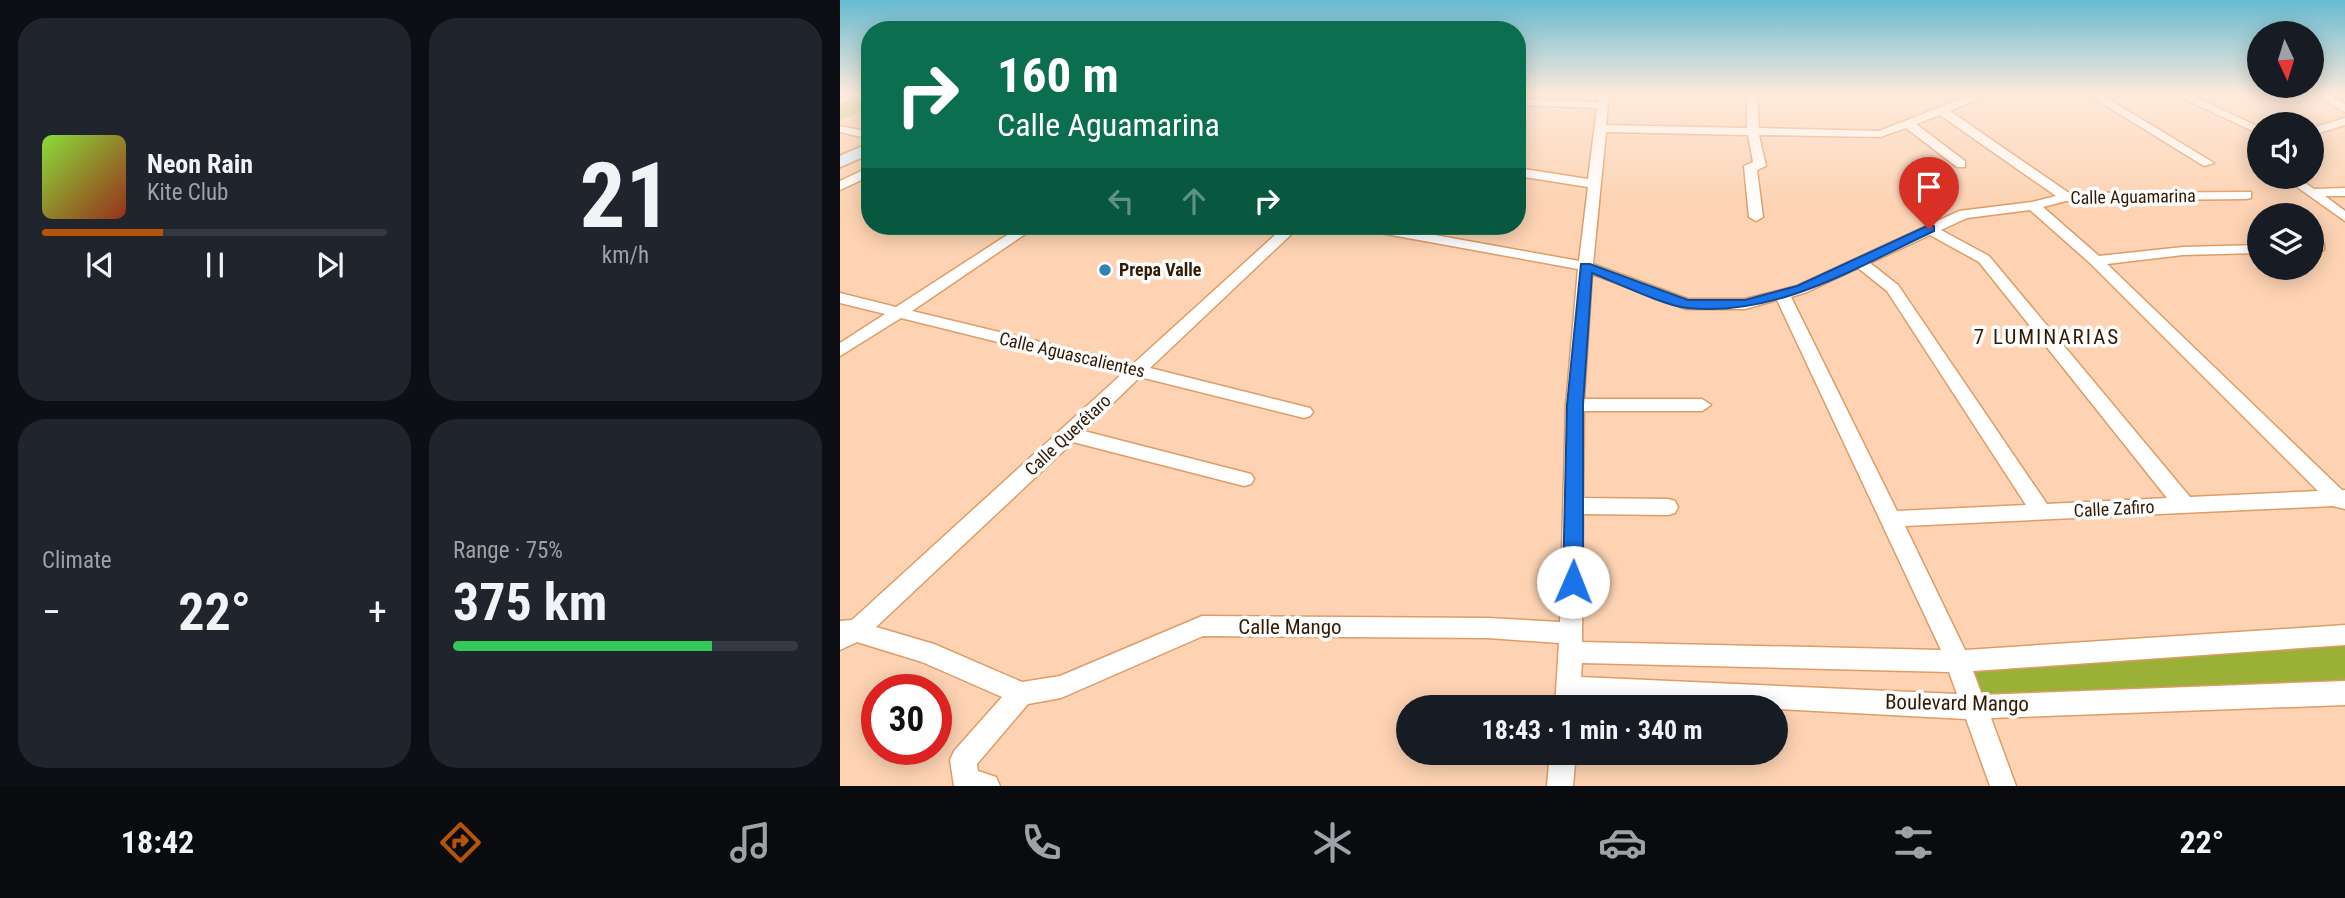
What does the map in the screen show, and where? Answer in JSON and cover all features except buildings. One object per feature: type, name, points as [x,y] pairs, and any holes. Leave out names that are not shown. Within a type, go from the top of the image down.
[{"type":"street","points":[[1568,695],[1572,643],[1575,405],[1585,267],[1601,131]]},
{"type":"street","points":[[1703,131],[1880,134],[1888,131]]},
{"type":"street","points":[[1917,131],[1961,164]]},
{"type":"street","points":[[1971,131],[2066,197]]},
{"type":"street","points":[[2154,131],[2208,163]]},
{"type":"street","points":[[1753,132],[1760,166],[1750,166],[1756,217]]},
{"type":"street","points":[[840,162],[861,152]]},
{"type":"street","points":[[1526,173],[1595,184]]},
{"type":"street","points":[[840,186],[861,176]]},
{"type":"street","points":[[2307,189],[2345,217]]},
{"type":"street","points":[[2311,192],[2345,192]]},
{"type":"street","name":"Calle Aguamarina","points":[[1413,235],[1585,267],[1686,304],[1745,304],[1802,289],[1964,214],[2033,206],[2066,197],[2246,195]]},
{"type":"street","points":[[2033,206],[2096,261],[2342,501]]},
{"type":"street","points":[[1929,229],[1984,260],[2185,506]]},
{"type":"street","points":[[840,351],[1016,235]]},
{"type":"street","name":"Calle Querétaro","points":[[845,633],[1069,434],[1283,235]]},
{"type":"street","points":[[2096,261],[2183,251],[2247,249]]},
{"type":"street","points":[[1859,262],[1893,288],[2042,512]]},
{"type":"street","points":[[1782,294],[1960,669],[2003,786]]},
{"type":"street","name":"Calle Aguascalientes","points":[[840,298],[1304,412]]},
{"type":"street","points":[[1575,405],[1702,405]]},
{"type":"street","points":[[1069,434],[1244,479]]},
{"type":"street","name":"Calle Zafiro","points":[[1891,519],[2342,501]]},
{"type":"street","points":[[1574,506],[1668,507]]},
{"type":"street","name":"Calle Mango","points":[[1021,694],[1062,687],[1202,626],[1488,628],[1572,643]]},
{"type":"street","points":[[845,633],[926,652],[1021,694],[963,760],[966,783],[987,786]]},
{"type":"street","points":[[1572,643],[1960,669],[2345,635]]},
{"type":"street","name":"Boulevard Mango","points":[[1788,702],[1974,707],[2345,693]]},
{"type":"street","points":[[1560,786],[1562,765]]},
{"type":"green space","points":[[2345,635],[2345,693],[1974,707],[1957,661]]},
{"type":"place","name":"Prepa Valle","points":[[1105,270]]},
{"type":"district","name":"7 LUMINARIAS","points":[[2047,337]]},
{"type":"route","points":[[1573,582],[1575,405],[1585,267],[1686,304],[1745,304],[1802,289],[1929,229]]}]
